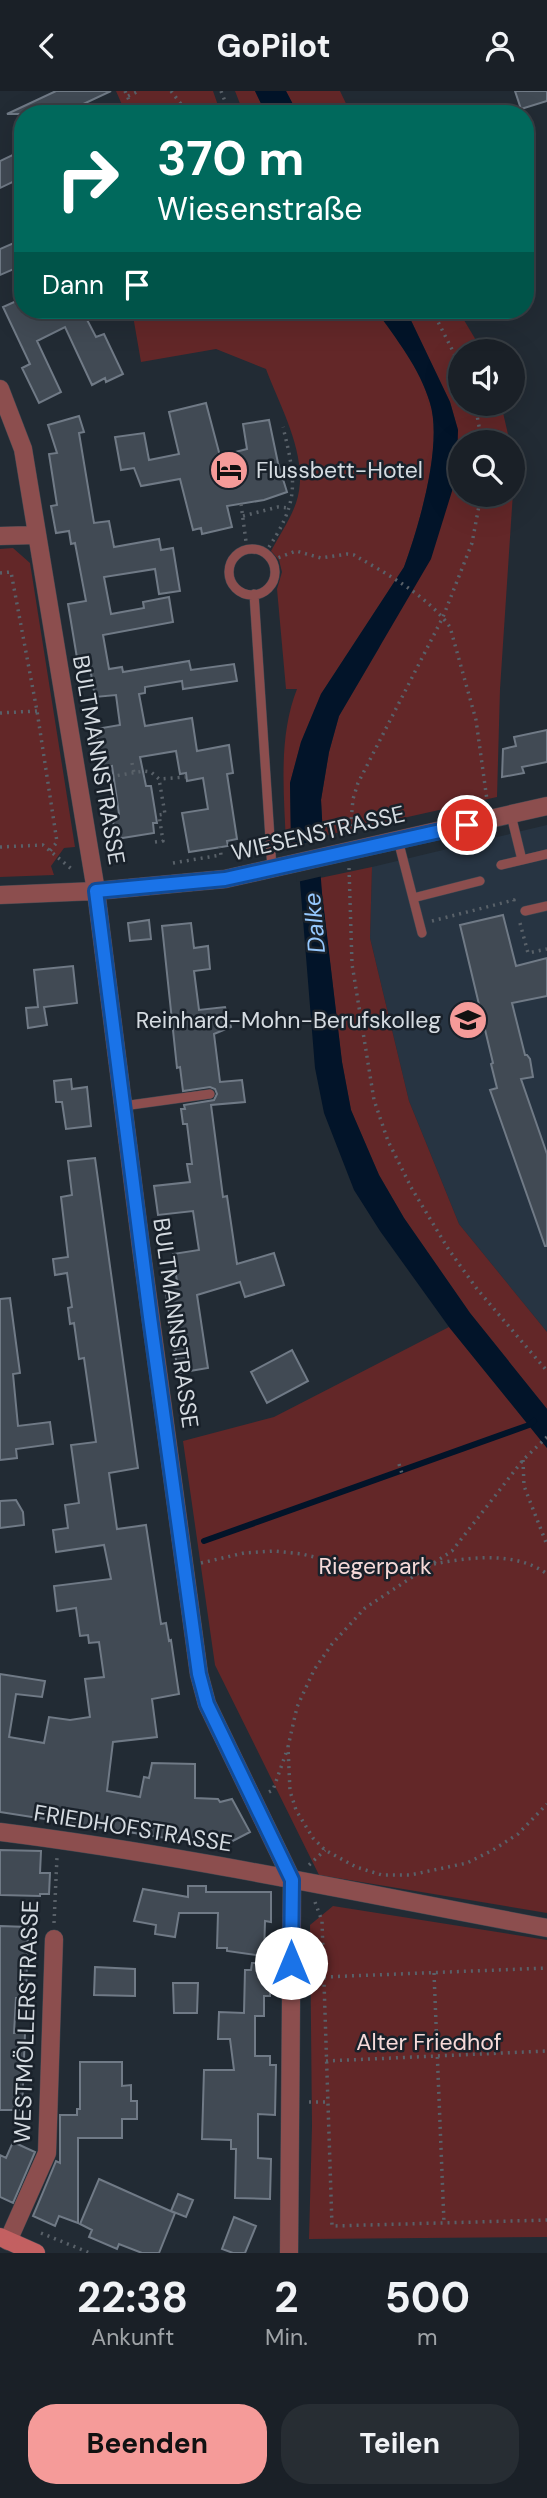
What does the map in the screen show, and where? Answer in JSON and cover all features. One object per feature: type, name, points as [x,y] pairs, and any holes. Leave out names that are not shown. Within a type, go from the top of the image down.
[{"type":"main road","points":[[4,2239],[36,2253]]},
{"type":"street","name":"BULTMANNSTRASSE","points":[[0,389],[23,449],[96,891],[199,1674],[207,1704],[254,1800],[300,1882],[289,2253]]},
{"type":"street","points":[[0,536],[36,535]]},
{"type":"street","name":"WIESENSTRASSE","points":[[0,895],[96,891],[225,879],[547,806]]},
{"type":"street","name":"FRIEDHOFSTRASSE","points":[[0,1832],[58,1839],[547,1928]]},
{"type":"street","name":"WESTMÖLLERSTRASSE","points":[[4,2239],[16,2223],[47,2153],[54,1939]]},
{"type":"lane","points":[[247,549],[268,556],[275,567],[268,589],[246,594],[235,587],[229,575],[236,556],[247,549]]},
{"type":"lane","points":[[254,594],[272,869]]},
{"type":"lane","points":[[511,815],[522,860]]},
{"type":"lane","points":[[398,841],[421,928]]},
{"type":"lane","points":[[501,865],[547,854]]},
{"type":"lane","points":[[413,898],[480,881]]},
{"type":"lane","points":[[525,911],[547,906]]},
{"type":"lane","points":[[123,1106],[210,1094]]},
{"type":"path","points":[[126,94],[139,91]]},
{"type":"path","points":[[437,319],[448,341]]},
{"type":"path","points":[[268,556],[290,508],[293,495],[292,464],[283,427]]},
{"type":"path","points":[[241,504],[247,549]]},
{"type":"path","points":[[243,516],[278,507],[290,508]]},
{"type":"path","points":[[479,507],[472,543],[443,617],[358,783],[353,799],[348,852],[352,964],[374,1101],[388,1141],[412,1189],[449,1250],[477,1289],[547,1371]]},
{"type":"path","points":[[268,556],[296,551],[321,558],[347,554],[374,567],[443,617],[450,627],[477,720],[490,820]]},
{"type":"path","points":[[0,573],[11,572],[37,711],[57,842],[50,851]]},
{"type":"path","points":[[0,713],[37,711]]},
{"type":"path","points":[[132,763],[134,773]]},
{"type":"path","points":[[78,782],[151,772],[159,779],[165,814],[157,815],[163,841],[155,842]]},
{"type":"path","points":[[159,779],[187,777]]},
{"type":"path","points":[[0,847],[43,845],[96,891]]},
{"type":"path","points":[[172,864],[222,857],[220,847]]},
{"type":"path","points":[[421,928],[514,900],[528,953],[547,949]]},
{"type":"path","points":[[254,1800],[273,1790],[288,1748],[297,1707],[314,1670],[332,1644],[365,1608],[452,1551],[523,1460],[547,1437]]},
{"type":"path","points":[[523,1460],[524,1486],[547,1545]]},
{"type":"path","points":[[399,1464],[403,1477]]},
{"type":"path","points":[[185,1567],[244,1553],[274,1551],[302,1554],[381,1573],[419,1572]]},
{"type":"path","points":[[432,1564],[458,1559],[495,1558],[517,1561],[547,1574]]},
{"type":"path","points":[[288,1748],[290,1791],[296,1810],[313,1838],[325,1850],[356,1867],[382,1874],[410,1875],[467,1863],[518,1834],[547,1804]]},
{"type":"path","name":"WESTMÖLLERSTRASSE","points":[[54,1939],[58,1839]]},
{"type":"path","points":[[300,1882],[322,1921],[332,2226],[547,2220]]},
{"type":"path","points":[[324,1977],[547,1968]]},
{"type":"path","points":[[434,1973],[444,2223]]},
{"type":"path","points":[[326,2061],[547,2051]]},
{"type":"path","points":[[16,2223],[90,2253]]},
{"type":"shaded area","name":"Reinhard-Mohn-Berufskolleg","points":[[547,825],[547,1332],[459,1224],[409,1101],[370,938],[372,867]]},
{"type":"green space","points":[[116,91],[213,91],[218,105],[122,105]]},
{"type":"green space","points":[[235,91],[255,91],[262,105],[240,105]]},
{"type":"green space","points":[[286,91],[340,91],[347,105],[293,105]]},
{"type":"green space","points":[[134,319],[382,319],[414,366],[426,390],[433,420],[434,441],[428,485],[416,530],[404,567],[321,694],[301,742],[290,783],[291,842],[296,842],[297,845],[281,848],[286,844],[284,785],[287,726],[297,689],[286,689],[277,589],[282,572],[279,560],[271,551],[294,509],[300,487],[300,470],[292,435],[266,369],[216,349],[141,362]]},
{"type":"green space","points":[[410,319],[463,319],[475,339],[448,339],[448,398]]},
{"type":"green space","points":[[454,416],[504,416],[507,430],[458,430]]},
{"type":"green space","points":[[448,458],[448,507],[512,507],[500,689],[497,797],[323,836],[321,800],[329,752],[339,716],[379,648]]},
{"type":"green space","points":[[13,548],[30,563],[75,847],[64,848],[51,866],[54,875],[0,877],[0,549]]},
{"type":"green space","points":[[372,867],[370,938],[409,1101],[459,1224],[547,1332],[547,1409],[470,1313],[404,1218],[379,1175],[351,1110],[342,1062],[320,878]]},
{"type":"green space","name":"Riegerpark","points":[[449,1327],[547,1448],[547,1913],[319,1875],[215,1665],[183,1441],[274,1417]]},
{"type":"green space","name":"Alter Friedhof","points":[[333,1906],[547,1940],[547,2237],[309,2239],[312,2126],[310,1925]]},
{"type":"water","points":[[255,91],[286,91],[293,105],[262,105]]},
{"type":"water","name":"Dalke","points":[[382,319],[410,319],[448,398],[448,416],[454,416],[458,430],[448,430],[448,504],[431,559],[339,716],[329,752],[321,800],[323,836],[318,840],[342,1062],[351,1110],[379,1175],[404,1218],[470,1313],[547,1409],[547,1448],[449,1327],[354,1190],[324,1113],[315,1068],[297,845],[296,842],[291,843],[290,783],[301,742],[321,694],[404,567],[416,530],[428,485],[434,441],[430,403],[420,378]]},
{"type":"pier","points":[[320,839],[323,876],[297,882],[294,846]]},
{"type":"building","points":[[56,91],[111,91],[81,105],[26,105]]},
{"type":"building","points":[[515,91],[547,91],[547,101],[520,105]]},
{"type":"building","points":[[14,154],[14,181],[0,188],[0,161]]},
{"type":"building","points":[[14,243],[14,269],[0,275],[0,249]]},
{"type":"building","points":[[14,302],[14,319],[87,319],[96,337],[104,334],[123,374],[106,382],[105,378],[92,385],[65,327],[37,341],[61,392],[39,403],[22,368],[30,364],[3,307]]},
{"type":"building","name":"Flussbett-Hotel","points":[[206,403],[220,456],[247,449],[243,424],[269,420],[287,492],[264,500],[227,506],[232,527],[202,534],[201,528],[193,530],[180,479],[141,486],[134,468],[121,470],[115,437],[144,433],[149,460],[179,454],[169,412]]},
{"type":"building","points":[[79,416],[84,432],[79,433],[94,523],[109,521],[114,547],[159,539],[161,550],[173,548],[180,591],[159,594],[155,569],[104,577],[111,614],[144,608],[143,602],[169,597],[173,622],[103,635],[109,669],[122,667],[123,672],[189,661],[191,670],[234,664],[237,681],[183,689],[182,681],[145,687],[145,693],[139,694],[145,726],[192,718],[197,751],[229,745],[233,773],[227,774],[237,839],[227,841],[228,846],[189,852],[182,813],[208,809],[203,778],[187,781],[186,773],[180,774],[176,751],[140,757],[146,786],[151,786],[157,823],[153,823],[154,833],[116,839],[112,815],[119,814],[112,766],[101,768],[96,729],[120,725],[116,695],[95,697],[89,662],[78,664],[68,604],[86,601],[75,543],[71,544],[69,531],[56,533],[51,506],[57,505],[49,454],[57,453],[48,425]]},
{"type":"building","points":[[547,730],[547,762],[522,767],[524,773],[502,777],[503,749],[516,746],[514,737]]},
{"type":"building","points":[[503,915],[516,966],[547,958],[547,996],[512,1003],[533,1077],[521,1079],[547,1154],[547,1246],[490,1090],[497,1088],[491,1064],[493,1063],[460,925]]},
{"type":"building","points":[[149,920],[151,939],[130,941],[128,923]]},
{"type":"building","points":[[191,923],[194,948],[208,946],[210,969],[194,971],[199,1010],[225,1007],[231,1027],[214,1034],[220,1082],[242,1080],[245,1102],[211,1105],[223,1197],[227,1196],[237,1264],[274,1253],[284,1285],[245,1297],[240,1282],[197,1295],[208,1368],[178,1373],[165,1286],[177,1282],[173,1254],[199,1250],[193,1211],[158,1215],[154,1186],[190,1182],[187,1164],[192,1164],[187,1124],[183,1124],[181,1109],[185,1109],[184,1105],[214,1100],[217,1094],[215,1089],[210,1087],[183,1091],[180,1067],[177,1068],[162,926]]},
{"type":"building","points":[[73,966],[77,1003],[44,1007],[47,1025],[28,1028],[26,1008],[38,1007],[34,970]]},
{"type":"building","points":[[71,1079],[72,1089],[87,1087],[91,1126],[66,1129],[62,1102],[56,1102],[54,1081]]},
{"type":"building","points":[[95,1158],[138,1468],[109,1473],[117,1529],[146,1525],[161,1624],[166,1623],[169,1641],[171,1640],[179,1694],[152,1699],[157,1737],[113,1742],[107,1791],[140,1797],[144,1777],[149,1778],[152,1763],[195,1764],[195,1798],[218,1799],[220,1802],[232,1799],[250,1832],[227,1844],[198,1843],[0,1812],[0,1674],[45,1681],[42,1697],[16,1694],[9,1737],[44,1743],[49,1717],[70,1720],[90,1717],[85,1679],[104,1677],[99,1642],[89,1643],[88,1635],[80,1636],[76,1608],[57,1611],[54,1586],[111,1579],[104,1545],[56,1552],[53,1530],[68,1528],[65,1505],[79,1503],[71,1445],[96,1442],[84,1358],[79,1359],[74,1323],[70,1324],[68,1308],[72,1307],[67,1273],[55,1275],[53,1259],[68,1257],[61,1197],[72,1195],[68,1161]]},
{"type":"building","points":[[10,1298],[20,1373],[13,1374],[18,1426],[50,1422],[53,1444],[16,1449],[17,1458],[0,1460],[0,1299]]},
{"type":"building","points":[[292,1350],[308,1381],[267,1403],[251,1372]]},
{"type":"building","points":[[16,1500],[23,1512],[24,1525],[0,1528],[0,1501]]},
{"type":"building","points":[[0,1850],[41,1851],[40,1873],[50,1873],[49,1894],[0,1895]]},
{"type":"building","points":[[188,1886],[206,1886],[206,1892],[271,1892],[271,1922],[265,1921],[264,1956],[217,1948],[218,1913],[179,1913],[175,1937],[155,1934],[156,1925],[134,1921],[143,1889],[188,1897]]},
{"type":"building","points":[[0,1926],[28,1927],[26,1998],[16,1998],[14,2033],[25,2033],[22,2110],[0,2110]]},
{"type":"building","points":[[252,1963],[270,1963],[270,1996],[264,1996],[264,2016],[255,2016],[255,2056],[270,2056],[270,2065],[276,2065],[275,2115],[258,2114],[258,2158],[271,2159],[270,2199],[235,2198],[236,2149],[231,2149],[231,2140],[202,2139],[204,2070],[234,2070],[230,2039],[218,2039],[219,2012],[244,2013],[245,1970],[251,1970]]},
{"type":"building","points":[[95,1967],[135,1969],[135,1996],[94,1995]]},
{"type":"building","points":[[173,1983],[198,1983],[197,2013],[174,2013]]},
{"type":"building","points":[[80,2062],[122,2062],[122,2086],[131,2085],[131,2101],[137,2101],[137,2119],[122,2119],[122,2138],[78,2138],[78,2223],[59,2216],[55,2226],[33,2216],[56,2161],[60,2163],[60,2115],[77,2115],[77,2109],[80,2109]]},
{"type":"building","points":[[13,2142],[35,2152],[13,2203],[0,2197],[0,2155],[6,2158]]},
{"type":"building","points":[[99,2179],[175,2213],[159,2253],[142,2253],[119,2244],[117,2249],[89,2237],[92,2230],[80,2224]]},
{"type":"building","points":[[178,2194],[193,2200],[186,2217],[171,2211]]},
{"type":"building","points":[[234,2217],[256,2226],[245,2253],[222,2249]]},
{"type":"waterway","points":[[204,1541],[534,1421]]},
{"type":"place","name":"Flussbett-Hotel","points":[[229,470]]},
{"type":"place","name":"Reinhard-Mohn-Berufskolleg","points":[[468,1020]]},
{"type":"route","points":[[291,1963],[292,1880],[207,1704],[199,1674],[96,891],[225,879],[467,825]]}]
